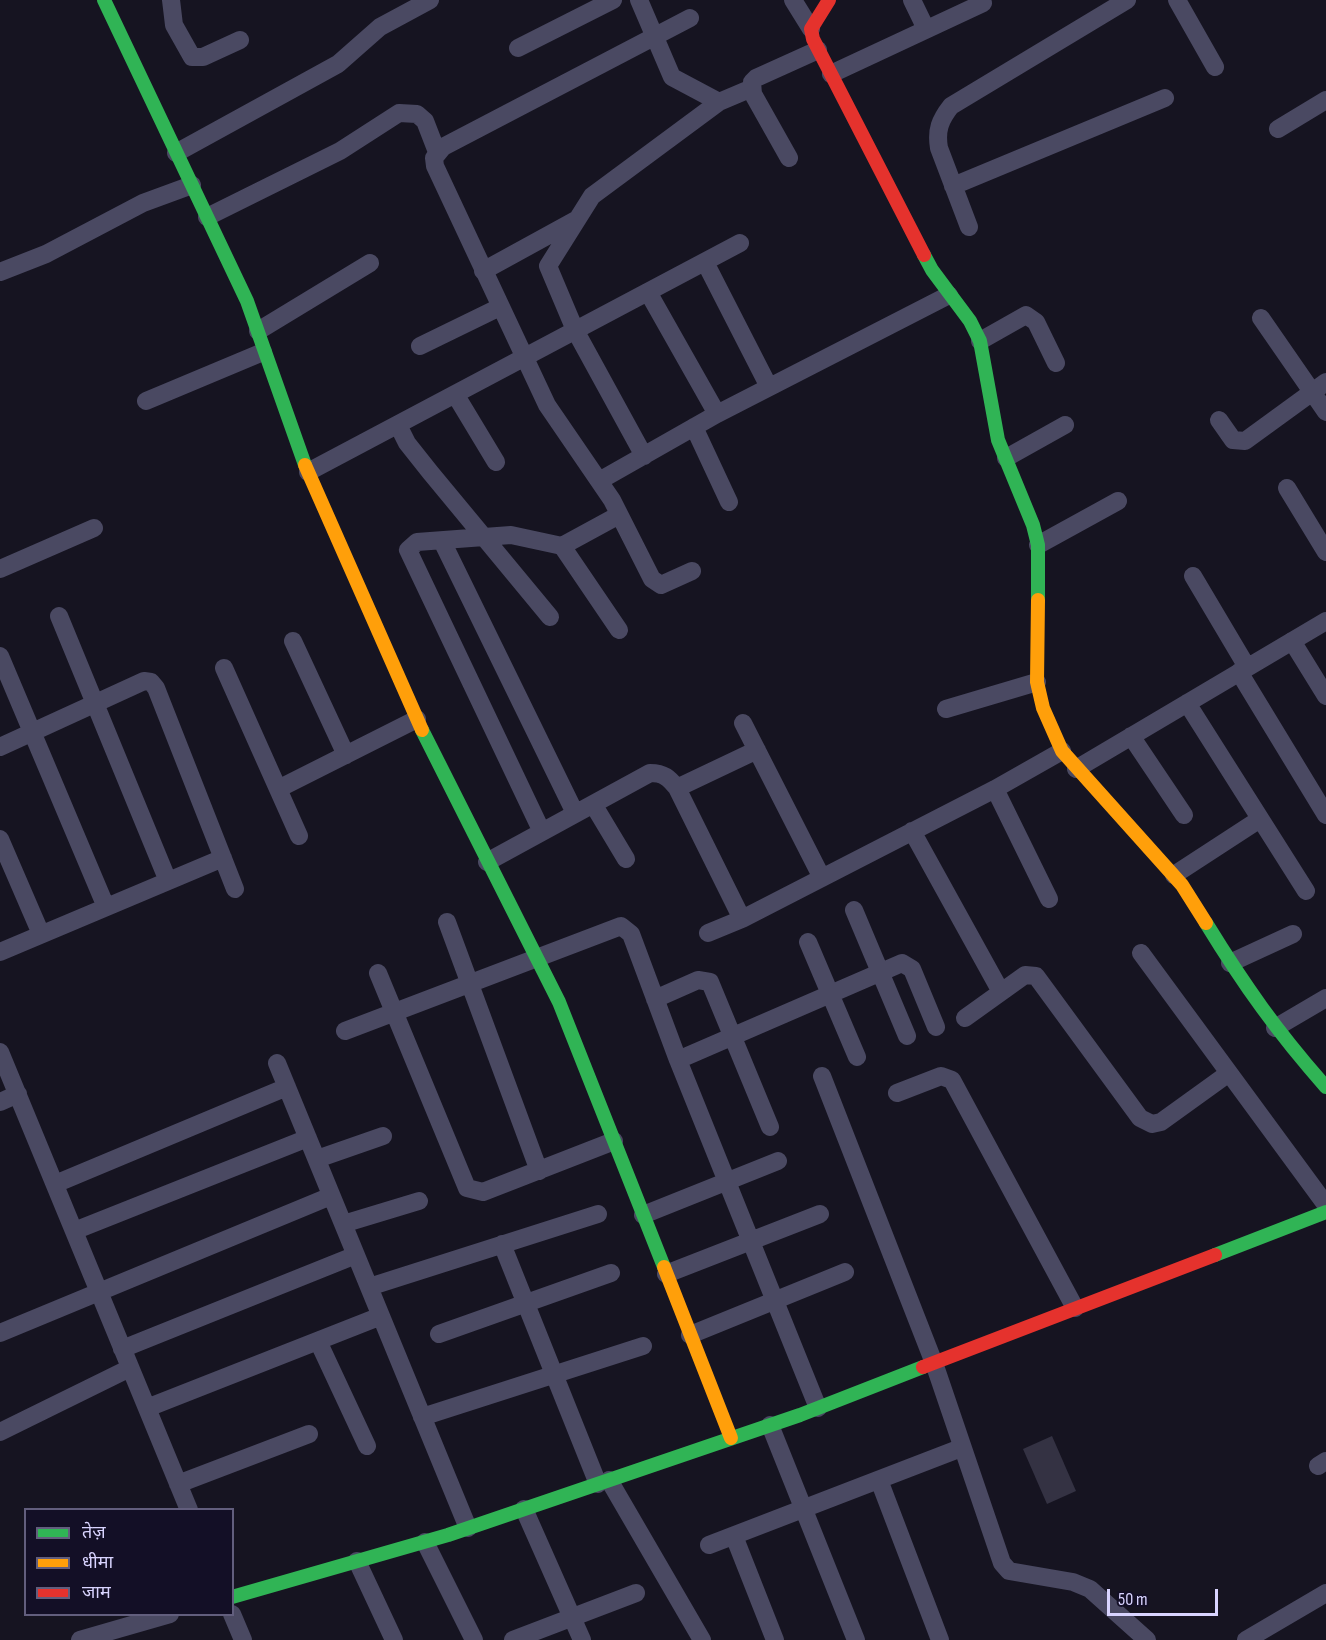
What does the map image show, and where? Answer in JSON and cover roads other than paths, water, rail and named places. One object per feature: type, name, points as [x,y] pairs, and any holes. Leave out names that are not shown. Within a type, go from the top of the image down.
[{"type":"street","points":[[104,0],[247,301],[263,352],[308,472],[417,720],[559,1002],[731,1438]]},
{"type":"street","points":[[171,0],[174,25],[192,57],[203,57],[240,40]]},
{"type":"street","points":[[176,153],[338,64],[380,27],[430,0]]},
{"type":"street","points":[[518,48],[613,0]]},
{"type":"street","points":[[639,0],[672,77],[719,102]]},
{"type":"street","points":[[793,0],[811,29],[818,50],[932,270],[970,321],[980,341],[985,359],[994,421],[1033,525],[1038,545],[1037,682],[1043,708],[1062,751],[1076,770],[1174,874],[1230,963],[1275,1028],[1326,1087]]},
{"type":"street","points":[[811,29],[829,0]]},
{"type":"street","points":[[912,0],[926,29]]},
{"type":"street","points":[[969,226],[939,148],[937,135],[939,124],[951,106],[1127,0]]},
{"type":"street","points":[[1177,0],[1215,67]]},
{"type":"street","points":[[831,74],[983,3]]},
{"type":"street","points":[[690,18],[437,152],[434,158],[435,166],[524,358],[558,423],[599,482],[656,583],[667,584],[692,571]]},
{"type":"street","points":[[644,456],[575,330],[548,266],[592,196],[719,102],[752,88],[756,78],[818,50]]},
{"type":"street","points":[[752,88],[789,158]]},
{"type":"street","points":[[953,186],[1165,98]]},
{"type":"street","points":[[1278,129],[1326,100]]},
{"type":"street","points":[[207,217],[340,150],[399,113],[417,114],[425,121],[437,152]]},
{"type":"street","points":[[0,272],[46,254],[143,202],[192,185]]},
{"type":"street","points":[[483,271],[577,220]]},
{"type":"street","points":[[308,472],[740,243]]},
{"type":"street","points":[[705,262],[769,387]]},
{"type":"street","points":[[258,331],[370,263]]},
{"type":"street","points":[[648,292],[717,414]]},
{"type":"street","points":[[599,482],[717,414],[949,294]]},
{"type":"street","points":[[420,346],[500,307]]},
{"type":"street","points":[[980,341],[1026,315],[1036,322],[1056,363]]},
{"type":"street","points":[[1261,318],[1319,387],[1326,412]]},
{"type":"street","points":[[146,401],[263,352]]},
{"type":"street","points":[[1219,420],[1233,440],[1245,441],[1319,387]]},
{"type":"street","points":[[455,394],[496,462]]},
{"type":"street","points":[[398,424],[416,455],[550,617]]},
{"type":"street","points":[[1006,458],[1065,425]]},
{"type":"street","points":[[694,427],[729,502]]},
{"type":"street","points":[[1287,489],[1326,552]]},
{"type":"street","points":[[1038,545],[1118,501]]},
{"type":"street","points":[[542,832],[408,550],[417,542],[512,535],[562,546],[619,515]]},
{"type":"street","points":[[0,568],[94,528]]},
{"type":"street","points":[[442,541],[575,813]]},
{"type":"street","points":[[562,546],[619,630]]},
{"type":"street","points":[[1193,576],[1243,670],[1326,815]]},
{"type":"street","points":[[59,616],[168,881]]},
{"type":"street","points":[[1076,770],[1326,621]]},
{"type":"street","points":[[292,641],[346,755]]},
{"type":"street","points":[[1292,641],[1326,696]]},
{"type":"street","points":[[0,656],[106,907]]},
{"type":"street","points":[[224,668],[299,836]]},
{"type":"street","points":[[0,747],[144,681],[151,682],[156,688],[235,889]]},
{"type":"street","points":[[946,709],[1037,682]]},
{"type":"street","points":[[1187,703],[1306,891]]},
{"type":"street","points":[[278,789],[417,720]]},
{"type":"street","points":[[743,723],[822,878]]},
{"type":"street","points":[[1131,736],[1184,815]]},
{"type":"street","points":[[677,788],[757,750]]},
{"type":"street","points":[[708,933],[742,919],[822,878],[1062,751]]},
{"type":"street","points":[[487,862],[650,773],[668,776],[677,788],[742,919]]},
{"type":"street","points":[[994,789],[1049,899]]},
{"type":"street","points":[[593,804],[626,859]]},
{"type":"street","points":[[1174,874],[1260,819]]},
{"type":"street","points":[[912,831],[1000,992]]},
{"type":"street","points":[[0,839],[41,934]]},
{"type":"street","points":[[0,952],[223,858]]},
{"type":"street","points":[[854,910],[907,1036]]},
{"type":"street","points":[[447,922],[539,1171]]},
{"type":"street","points":[[345,1031],[394,1010],[615,927],[626,928],[632,934],[678,1060],[818,1408]]},
{"type":"street","points":[[1230,963],[1293,934]]},
{"type":"street","points":[[808,942],[857,1056]]},
{"type":"street","points":[[1141,953],[1326,1205]]},
{"type":"street","points":[[678,1060],[902,963],[912,969],[936,1027]]},
{"type":"street","points":[[378,973],[467,1188],[483,1192],[614,1141]]},
{"type":"street","points":[[965,1018],[1025,975],[1036,976],[1145,1122],[1152,1124],[1161,1122],[1229,1072]]},
{"type":"street","points":[[655,999],[704,979],[710,982],[770,1127]]},
{"type":"street","points":[[1275,1028],[1326,998]]},
{"type":"street","points":[[0,1052],[189,1508]]},
{"type":"street","points":[[277,1062],[468,1528]]},
{"type":"street","points":[[822,1076],[933,1363],[1002,1563],[1009,1571],[1073,1582],[1090,1589],[1147,1640]]},
{"type":"street","points":[[897,1093],[941,1076],[952,1080],[1075,1308]]},
{"type":"street","points":[[55,1184],[287,1087]]},
{"type":"street","points":[[0,1102],[18,1094]]},
{"type":"street","points":[[316,1159],[383,1136]]},
{"type":"street","points":[[74,1231],[308,1138]]},
{"type":"street","points":[[643,1215],[778,1161]]},
{"type":"street","points":[[0,1333],[332,1196]]},
{"type":"street","points":[[344,1224],[419,1201]]},
{"type":"street","points":[[234,1596],[425,1542],[771,1425],[1326,1212]]},
{"type":"street","points":[[369,1287],[598,1214]]},
{"type":"street","points":[[666,1274],[820,1214]]},
{"type":"street","points":[[502,1244],[555,1374],[603,1482],[702,1640]]},
{"type":"street","points":[[122,1349],[356,1255]]},
{"type":"street","points":[[690,1335],[845,1272]]},
{"type":"street","points":[[439,1334],[611,1273]]},
{"type":"street","points":[[147,1408],[381,1316]]},
{"type":"street","points":[[318,1341],[367,1446]]},
{"type":"street","points":[[422,1417],[643,1346]]},
{"type":"street","points":[[0,1432],[130,1368]]},
{"type":"street","points":[[771,1425],[856,1640]]},
{"type":"street","points":[[178,1484],[309,1434]]},
{"type":"street","points":[[709,1545],[961,1448]]},
{"type":"street","points":[[879,1480],[940,1640]]},
{"type":"street","points":[[524,1509],[582,1640]]},
{"type":"street","points":[[734,1536],[775,1640]]},
{"type":"street","points":[[425,1542],[474,1640]]},
{"type":"street","points":[[357,1562],[394,1640]]},
{"type":"street","points":[[513,1640],[636,1593]]},
{"type":"street","points":[[1246,1640],[1326,1593]]},
{"type":"street","points":[[80,1640],[132,1633],[166,1616]]},
{"type":"street","points":[[233,1616],[243,1640]]}]
